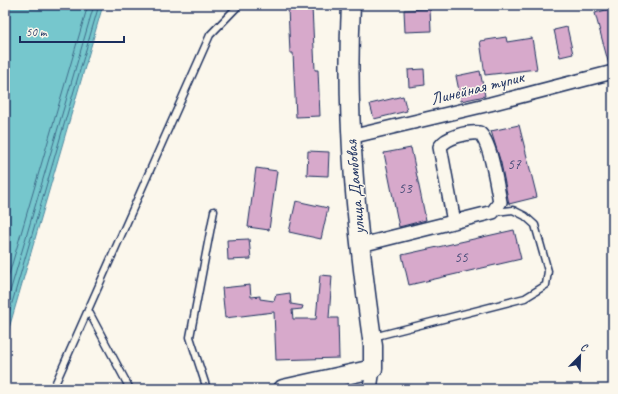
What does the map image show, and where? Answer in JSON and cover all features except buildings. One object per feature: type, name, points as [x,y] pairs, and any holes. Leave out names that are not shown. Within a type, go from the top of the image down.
[{"type":"street","name":"улица Дамбовая","points":[[351,5],[349,44],[350,137],[372,337],[373,369]]},
{"type":"street","name":"Линейная тупик","points":[[350,137],[490,104],[613,72]]},
{"type":"street","points":[[361,244],[454,222],[493,212],[500,202],[487,145],[482,135],[479,133],[468,134],[442,142],[440,147],[454,222]]},
{"type":"street","points":[[283,389],[373,369],[370,389]]},
{"type":"lane","points":[[54,389],[210,35],[239,5]]},
{"type":"lane","points":[[372,337],[525,298],[546,285],[548,270],[535,225],[525,216],[513,210],[493,212]]},
{"type":"lane","points":[[207,389],[190,337],[214,212]]},
{"type":"lane","points":[[88,310],[130,389]]},
{"type":"water","points":[[5,5],[103,5],[5,342]]}]
